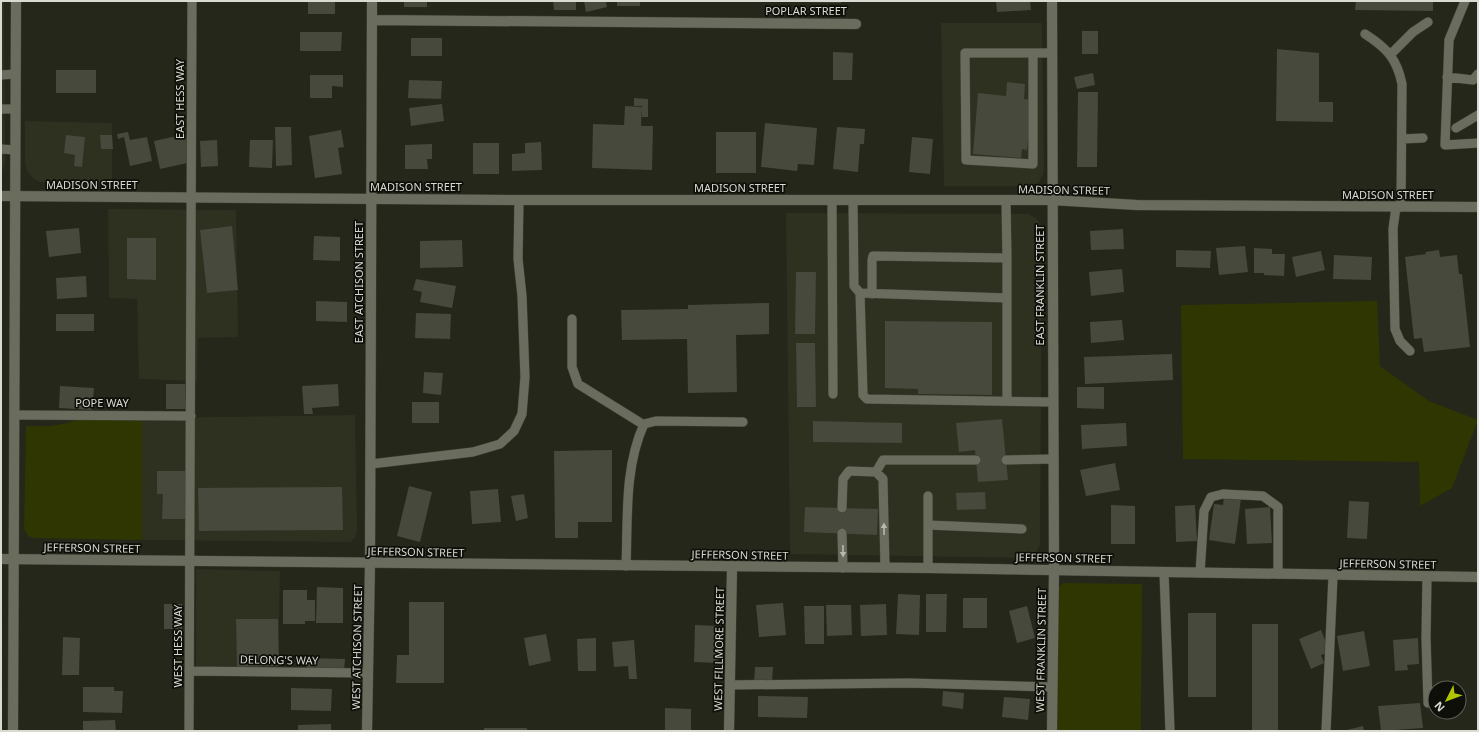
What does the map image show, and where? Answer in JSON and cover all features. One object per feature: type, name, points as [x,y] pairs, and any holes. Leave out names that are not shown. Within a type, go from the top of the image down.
[{"type":"street","points":[[13,731],[16,1]]},
{"type":"street","name":"EAST ATCHISON STREET","points":[[370,563],[372,1]]},
{"type":"street","name":"EAST FRANKLIN STREET","points":[[1052,1],[1051,200],[1054,570]]},
{"type":"street","name":"POPLAR STREET","points":[[372,20],[856,24]]},
{"type":"street","name":"MADISON STREET","points":[[1,196],[519,200],[1051,200],[1137,205],[1478,207]]},
{"type":"street","name":"JEFFERSON STREET","points":[[1,560],[928,568],[1333,576],[1478,577]]},
{"type":"street","name":"WEST ATCHISON STREET","points":[[367,731],[370,563]]},
{"type":"street","name":"WEST FILLMORE STREET","points":[[729,731],[732,567]]},
{"type":"street","name":"WEST FRANKLIN STREET","points":[[1052,731],[1054,570]]},
{"type":"lane","name":"EAST HESS WAY","points":[[191,416],[192,1]]},
{"type":"lane","points":[[1465,1],[1449,40],[1445,145],[1478,143]]},
{"type":"lane","points":[[1390,54],[1413,32],[1428,22]]},
{"type":"lane","points":[[1365,34],[1378,42],[1390,54],[1399,68],[1402,84],[1402,139],[1399,207],[1393,229],[1393,293],[1395,329],[1400,341],[1410,350]]},
{"type":"lane","points":[[1032,54],[1032,164],[966,160],[965,53],[1052,53]]},
{"type":"lane","points":[[1,75],[15,74]]},
{"type":"lane","points":[[1447,76],[1473,80],[1478,74]]},
{"type":"lane","points":[[1,109],[15,109]]},
{"type":"lane","points":[[1456,128],[1478,115]]},
{"type":"lane","points":[[1402,139],[1424,138]]},
{"type":"lane","points":[[1,149],[15,150]]},
{"type":"lane","points":[[371,464],[473,452],[500,444],[514,431],[522,414],[525,377],[522,296],[518,259],[519,200]]},
{"type":"lane","points":[[832,200],[833,394]]},
{"type":"lane","points":[[852,201],[854,286],[860,293],[863,395],[867,399],[1053,402]]},
{"type":"lane","points":[[1006,201],[1007,401]]},
{"type":"lane","points":[[872,294],[873,256],[1007,258]]},
{"type":"lane","points":[[860,293],[1007,298]]},
{"type":"lane","points":[[572,319],[572,367],[578,384],[644,425]]},
{"type":"lane","name":"POPE WAY","points":[[14,415],[191,416]]},
{"type":"lane","name":"WEST HESS WAY","points":[[189,731],[191,416]]},
{"type":"lane","points":[[626,566],[629,485],[638,438],[644,425],[656,421],[743,422]]},
{"type":"lane","points":[[1006,460],[1053,459]]},
{"type":"lane","points":[[876,472],[883,460],[976,460]]},
{"type":"lane","points":[[842,508],[843,480],[849,471],[876,472],[883,479],[885,568]]},
{"type":"lane","points":[[1200,573],[1204,511],[1211,497],[1223,494],[1263,496],[1278,507],[1278,574]]},
{"type":"lane","points":[[928,496],[928,568]]},
{"type":"lane","points":[[928,526],[1022,529]]},
{"type":"lane","points":[[842,534],[843,568]]},
{"type":"lane","points":[[1164,572],[1170,731]]},
{"type":"lane","points":[[1326,731],[1333,576]]},
{"type":"lane","points":[[1427,576],[1427,680]]},
{"type":"lane","name":"DELONG'S WAY","points":[[189,671],[368,673]]},
{"type":"lane","points":[[730,685],[909,683],[1052,687]]},
{"type":"shaded area","points":[[1,1],[4,1],[5,164],[1,174]]},
{"type":"shaded area","points":[[941,23],[1042,23],[1044,173],[1039,182],[1030,186],[944,186]]},
{"type":"shaded area","points":[[25,121],[112,123],[112,184],[40,182],[33,178],[27,171],[25,163]]},
{"type":"shaded area","points":[[108,209],[236,210],[238,337],[198,338],[197,381],[139,379],[137,299],[109,298]]},
{"type":"shaded area","points":[[786,213],[1029,214],[1037,219],[1042,227],[1040,545],[1035,554],[1027,558],[790,554]]},
{"type":"shaded area","points":[[355,415],[357,531],[355,538],[350,542],[142,540],[142,418]]},
{"type":"shaded area","points":[[196,569],[280,571],[278,667],[196,666]]},
{"type":"green space","points":[[1377,301],[1380,366],[1429,401],[1478,420],[1452,488],[1420,506],[1419,462],[1183,459],[1181,305]]},
{"type":"green space","points":[[82,418],[142,418],[142,540],[34,538],[28,536],[24,529],[26,426],[54,425],[67,423]]},
{"type":"green space","points":[[1063,583],[1142,584],[1141,731],[1058,731],[1058,588]]},
{"type":"building","points":[[308,1],[335,1],[335,14],[308,14]]},
{"type":"building","points":[[404,1],[427,1],[427,7],[404,7]]},
{"type":"building","points":[[553,1],[576,1],[576,10],[554,10]]},
{"type":"building","points":[[584,1],[606,1],[607,7],[586,12]]},
{"type":"building","points":[[617,1],[640,1],[640,6],[617,6]]},
{"type":"building","points":[[841,1],[841,3],[803,2]]},
{"type":"building","points":[[996,1],[1030,1],[1031,10],[997,12]]},
{"type":"building","points":[[1356,1],[1433,1],[1433,11],[1355,10]]},
{"type":"building","points":[[1082,31],[1098,31],[1098,54],[1082,54]]},
{"type":"building","points":[[300,32],[342,32],[341,51],[300,51]]},
{"type":"building","points":[[411,38],[442,38],[442,56],[411,56]]},
{"type":"building","points":[[1277,49],[1319,53],[1319,102],[1333,102],[1333,122],[1276,121]]},
{"type":"building","points":[[833,52],[853,53],[852,80],[833,80]]},
{"type":"building","points":[[56,70],[96,70],[96,93],[56,93]]},
{"type":"building","points":[[1093,73],[1095,85],[1077,89],[1074,77]]},
{"type":"building","points":[[310,75],[343,75],[343,87],[332,86],[332,98],[310,98]]},
{"type":"building","points":[[409,80],[442,81],[441,99],[408,98]]},
{"type":"building","points":[[1007,82],[1025,84],[1024,99],[1032,100],[1027,150],[1022,149],[1021,158],[973,154],[978,93],[1006,96]]},
{"type":"building","points":[[1078,92],[1098,92],[1097,167],[1077,167]]},
{"type":"building","points":[[634,98],[648,99],[648,117],[642,117],[642,106],[634,106]]},
{"type":"building","points":[[442,104],[444,121],[411,126],[409,108]]},
{"type":"building","points":[[625,106],[642,107],[641,126],[653,126],[652,170],[592,168],[593,124],[624,125]]},
{"type":"building","points":[[765,123],[817,128],[814,165],[798,164],[797,171],[761,167]]},
{"type":"building","points":[[275,127],[291,127],[292,165],[276,166]]},
{"type":"building","points":[[837,127],[865,129],[864,144],[860,144],[858,172],[833,169]]},
{"type":"building","points":[[341,130],[344,147],[338,148],[342,174],[315,178],[309,136]]},
{"type":"building","points":[[128,132],[130,140],[147,137],[152,161],[130,166],[124,137],[118,139],[117,134]]},
{"type":"building","points":[[716,132],[756,132],[756,173],[716,173]]},
{"type":"building","points":[[186,134],[192,162],[160,169],[154,141]]},
{"type":"building","points":[[66,135],[85,137],[82,167],[74,166],[75,155],[64,153]]},
{"type":"building","points":[[100,135],[112,135],[113,149],[101,149]]},
{"type":"building","points":[[912,137],[933,139],[930,174],[909,172]]},
{"type":"building","points":[[217,140],[218,166],[201,167],[200,141]]},
{"type":"building","points":[[250,140],[273,140],[272,168],[249,167]]},
{"type":"building","points":[[541,142],[542,170],[512,171],[512,154],[525,153],[525,143]]},
{"type":"building","points":[[473,143],[499,143],[499,174],[473,174]]},
{"type":"building","points":[[432,144],[432,159],[427,159],[428,169],[405,169],[405,145]]},
{"type":"building","points":[[232,226],[238,290],[207,293],[200,230]]},
{"type":"building","points":[[79,228],[81,253],[49,257],[46,231]]},
{"type":"building","points":[[1123,229],[1124,249],[1091,250],[1090,231]]},
{"type":"building","points":[[314,236],[340,237],[340,261],[313,260]]},
{"type":"building","points":[[127,238],[156,238],[156,280],[127,279]]},
{"type":"building","points":[[462,240],[463,267],[420,268],[420,241]]},
{"type":"building","points":[[1245,246],[1248,272],[1219,275],[1216,248]]},
{"type":"building","points":[[1254,248],[1272,249],[1272,254],[1285,254],[1284,276],[1254,273]]},
{"type":"building","points":[[1176,250],[1211,251],[1210,268],[1176,267]]},
{"type":"building","points":[[1439,250],[1440,257],[1457,255],[1459,274],[1462,274],[1470,347],[1424,352],[1422,338],[1414,339],[1405,257],[1426,254],[1425,252]]},
{"type":"building","points":[[1321,251],[1325,270],[1296,277],[1292,257]]},
{"type":"building","points":[[1334,255],[1372,257],[1371,280],[1333,279]]},
{"type":"building","points":[[1122,269],[1124,292],[1091,296],[1089,272]]},
{"type":"building","points":[[796,272],[816,272],[815,334],[795,334]]},
{"type":"building","points":[[86,276],[87,297],[57,299],[56,278]]},
{"type":"building","points":[[416,279],[456,286],[452,308],[420,302],[422,292],[413,290]]},
{"type":"building","points":[[316,301],[347,302],[347,322],[316,321]]},
{"type":"building","points":[[769,303],[769,334],[736,335],[737,392],[688,393],[687,339],[622,340],[621,310],[688,309],[688,305]]},
{"type":"building","points":[[416,313],[451,314],[450,339],[415,338]]},
{"type":"building","points":[[56,314],[94,314],[94,331],[56,331]]},
{"type":"building","points":[[1122,320],[1124,340],[1091,343],[1090,322]]},
{"type":"building","points":[[885,321],[992,322],[992,395],[918,394],[918,389],[885,388]]},
{"type":"building","points":[[796,343],[815,343],[816,407],[797,407]]},
{"type":"building","points":[[1172,354],[1173,380],[1085,384],[1084,357]]},
{"type":"building","points":[[424,372],[443,373],[441,395],[423,393]]},
{"type":"building","points":[[166,384],[185,384],[186,409],[166,409]]},
{"type":"building","points":[[338,384],[339,406],[312,408],[313,414],[304,414],[302,386]]},
{"type":"building","points":[[60,386],[94,388],[92,410],[59,408]]},
{"type":"building","points":[[1077,387],[1104,387],[1104,409],[1077,408]]},
{"type":"building","points":[[412,402],[439,402],[439,423],[412,423]]},
{"type":"building","points":[[1002,419],[1008,480],[978,482],[975,450],[959,452],[956,423]]},
{"type":"building","points":[[813,421],[902,423],[902,443],[813,442]]},
{"type":"building","points":[[1126,423],[1127,446],[1082,449],[1081,425]]},
{"type":"building","points":[[612,450],[612,522],[578,522],[578,538],[555,538],[554,451]]},
{"type":"building","points":[[1115,463],[1120,490],[1086,496],[1080,470]]},
{"type":"building","points":[[157,471],[187,471],[187,519],[162,519],[163,494],[157,494]]},
{"type":"building","points":[[409,486],[432,492],[420,542],[397,536]]},
{"type":"building","points":[[342,487],[343,530],[199,531],[198,488]]},
{"type":"building","points":[[498,489],[501,522],[472,524],[470,491]]},
{"type":"building","points":[[985,492],[986,509],[957,510],[956,493]]},
{"type":"building","points":[[524,494],[528,518],[516,521],[511,496]]},
{"type":"building","points":[[1224,496],[1241,498],[1235,544],[1209,540],[1214,504],[1223,505]]},
{"type":"building","points":[[1349,501],[1369,502],[1367,539],[1347,538]]},
{"type":"building","points":[[1111,505],[1135,506],[1135,544],[1111,544]]},
{"type":"building","points":[[1195,505],[1197,541],[1176,542],[1175,506]]},
{"type":"building","points":[[805,507],[878,509],[877,535],[804,532]]},
{"type":"building","points":[[1270,507],[1272,543],[1247,544],[1245,509]]},
{"type":"building","points":[[317,587],[343,588],[343,623],[316,623]]},
{"type":"building","points":[[283,590],[307,590],[307,600],[315,600],[315,621],[305,621],[305,624],[283,624]]},
{"type":"building","points":[[898,594],[920,595],[919,635],[896,634]]},
{"type":"building","points":[[926,594],[947,594],[946,632],[926,632]]},
{"type":"building","points":[[963,598],[987,598],[987,628],[963,628]]},
{"type":"building","points":[[409,602],[444,602],[444,683],[396,683],[397,655],[409,655]]},
{"type":"building","points":[[783,603],[786,635],[759,637],[756,605]]},
{"type":"building","points":[[164,604],[182,604],[182,629],[164,629]]},
{"type":"building","points":[[886,604],[887,635],[861,636],[860,605]]},
{"type":"building","points":[[826,605],[851,605],[852,635],[827,636]]},
{"type":"building","points":[[804,606],[824,606],[824,644],[805,644]]},
{"type":"building","points":[[1027,606],[1035,638],[1017,643],[1009,611]]},
{"type":"building","points":[[1188,613],[1216,613],[1216,697],[1188,697]]},
{"type":"building","points":[[236,619],[278,619],[279,666],[237,667]]},
{"type":"building","points":[[1252,624],[1278,624],[1278,731],[1252,731]]},
{"type":"building","points":[[695,625],[718,626],[718,663],[694,662]]},
{"type":"building","points":[[1321,630],[1330,652],[1321,655],[1324,663],[1311,669],[1299,639]]},
{"type":"building","points":[[1364,631],[1370,666],[1343,671],[1337,636]]},
{"type":"building","points":[[546,634],[551,661],[529,666],[524,638]]},
{"type":"building","points":[[63,637],[80,638],[79,675],[62,675]]},
{"type":"building","points":[[596,638],[596,671],[578,671],[577,639]]},
{"type":"building","points":[[1418,638],[1419,664],[1407,665],[1408,670],[1395,671],[1393,640]]},
{"type":"building","points":[[634,640],[637,679],[629,679],[628,666],[614,667],[612,642]]},
{"type":"building","points":[[307,658],[345,659],[344,672],[306,671]]},
{"type":"building","points":[[755,667],[773,667],[772,683],[754,682]]},
{"type":"building","points":[[83,687],[114,687],[114,691],[123,691],[122,713],[83,712]]},
{"type":"building","points":[[291,688],[332,689],[331,711],[291,710]]},
{"type":"building","points":[[943,691],[964,693],[963,709],[942,706]]},
{"type":"building","points":[[758,696],[808,697],[807,718],[758,717]]},
{"type":"building","points":[[1004,697],[1030,699],[1028,720],[1002,717]]},
{"type":"building","points":[[1420,703],[1423,728],[1381,731],[1378,706]]},
{"type":"building","points":[[665,708],[691,709],[691,731],[665,731]]},
{"type":"building","points":[[115,720],[116,731],[83,731],[83,721]]},
{"type":"building","points":[[331,724],[331,731],[298,731],[298,725]]},
{"type":"building","points":[[1363,726],[1364,731],[1347,731],[1347,730]]},
{"type":"building","points":[[484,728],[527,728],[527,731],[484,731]]}]
